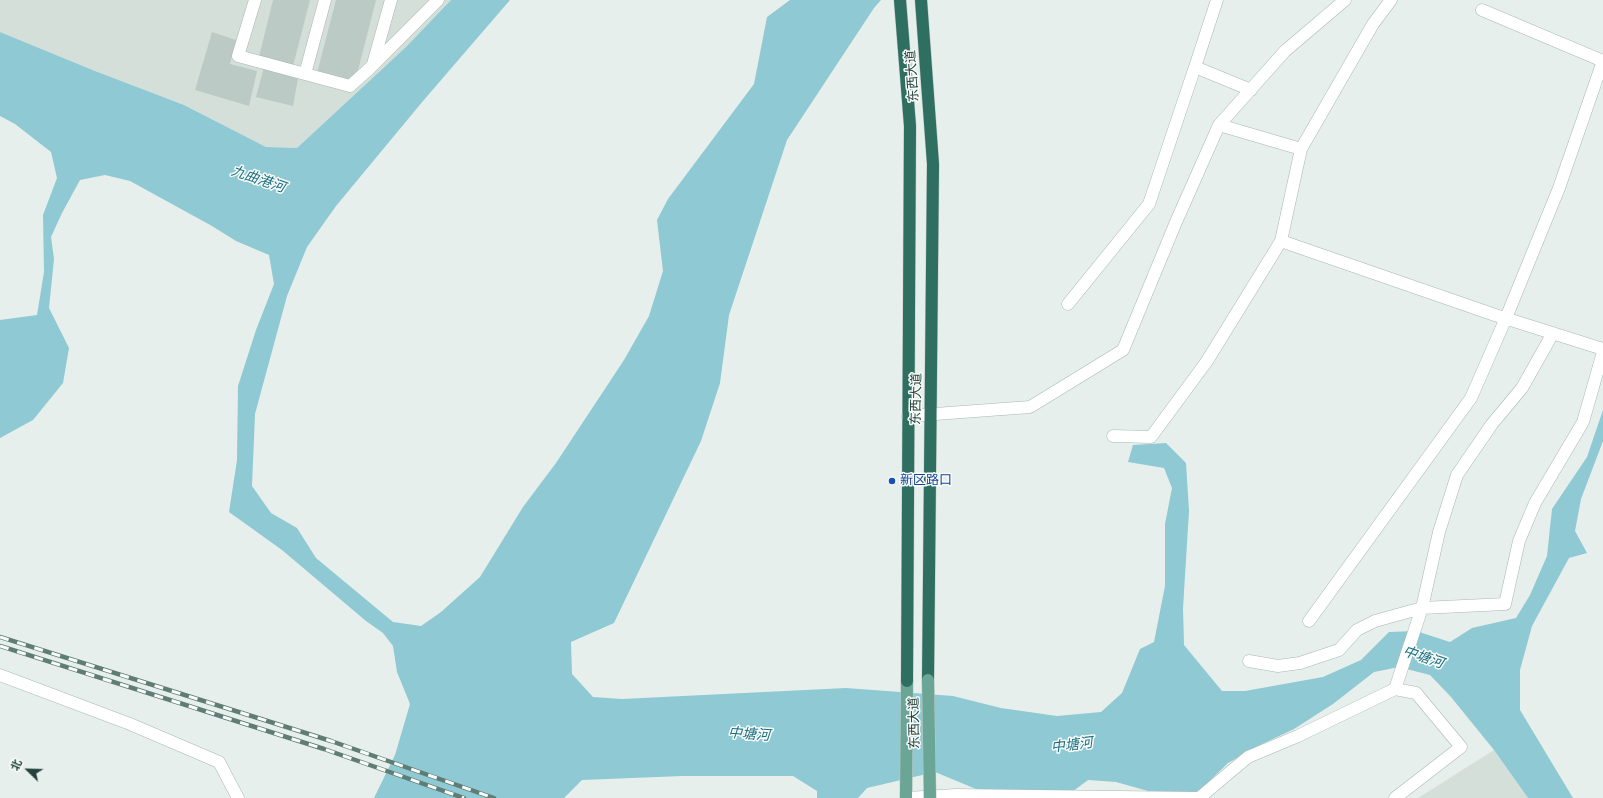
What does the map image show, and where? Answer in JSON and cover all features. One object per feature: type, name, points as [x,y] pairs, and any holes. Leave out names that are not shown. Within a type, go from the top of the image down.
[{"type":"highway","name":"东西大道","points":[[900,0],[910,126],[907,681]]},
{"type":"highway","name":"东西大道","points":[[921,0],[933,164],[928,680]]},
{"type":"main road","name":"东西大道","points":[[928,680],[930,798]]},
{"type":"main road","name":"东西大道","points":[[907,681],[907,798]]},
{"type":"street","points":[[255,0],[238,56],[350,86],[373,66],[438,0]]},
{"type":"street","points":[[305,74],[324,0]]},
{"type":"street","points":[[373,66],[391,0]]},
{"type":"street","points":[[1068,304],[1149,204],[1217,0]]},
{"type":"street","points":[[908,416],[1030,407],[1123,350],[1176,222],[1219,125],[1285,51],[1345,0]]},
{"type":"street","points":[[1114,436],[1151,437],[1207,361],[1281,241],[1301,149],[1373,24],[1391,0]]},
{"type":"street","points":[[1309,621],[1471,398],[1506,318],[1559,188],[1603,61],[1482,10]]},
{"type":"street","points":[[1195,67],[1251,90]]},
{"type":"street","points":[[1219,125],[1301,149]]},
{"type":"street","points":[[1249,661],[1278,666],[1300,663],[1339,650],[1357,630],[1369,624],[1422,608],[1505,604],[1519,541],[1535,503],[1583,422],[1603,350],[1281,241]]},
{"type":"street","points":[[907,798],[956,795],[1199,798],[1248,757],[1298,736],[1396,685],[1422,608],[1439,532],[1457,475],[1492,424],[1522,388],[1553,333]]},
{"type":"street","points":[[0,676],[130,724],[219,762],[238,798]]},
{"type":"street","points":[[1395,798],[1461,747],[1416,693],[1396,685]]},
{"type":"shaded area","points":[[0,0],[451,0],[406,47],[297,148],[266,147],[184,105],[95,71],[0,32]]},
{"type":"shaded area","points":[[1494,750],[1528,798],[1418,798]]},
{"type":"water","points":[[451,0],[510,0],[423,101],[336,206],[307,247],[287,296],[255,414],[252,486],[271,513],[297,528],[316,558],[393,622],[421,626],[441,612],[480,577],[523,507],[556,463],[624,360],[649,316],[663,271],[657,220],[668,199],[754,84],[767,17],[790,0],[881,0],[874,8],[787,140],[729,315],[720,383],[701,441],[614,623],[571,642],[572,674],[593,697],[622,699],[846,688],[953,696],[1001,708],[1057,716],[1101,712],[1122,693],[1140,649],[1154,642],[1165,586],[1165,524],[1172,488],[1164,468],[1128,462],[1133,445],[1166,443],[1186,463],[1189,511],[1183,608],[1184,645],[1222,691],[1245,691],[1323,677],[1361,660],[1389,632],[1416,631],[1450,642],[1472,628],[1516,618],[1530,595],[1547,556],[1552,509],[1587,457],[1603,410],[1603,441],[1581,499],[1575,531],[1587,553],[1569,558],[1532,626],[1520,670],[1520,710],[1573,798],[1528,798],[1494,750],[1451,697],[1430,675],[1399,667],[1374,672],[1333,704],[1294,729],[1260,745],[1228,763],[1194,796],[1166,796],[1116,782],[1088,780],[1064,798],[976,789],[935,772],[867,788],[858,798],[817,798],[817,791],[793,776],[682,776],[582,780],[564,798],[374,798],[395,755],[410,704],[397,672],[393,646],[383,633],[366,621],[282,550],[229,512],[237,460],[238,386],[256,330],[274,284],[269,255],[236,241],[212,226],[130,181],[105,175],[80,180],[51,237],[54,259],[49,308],[69,348],[63,383],[33,420],[0,438],[0,320],[37,315],[44,272],[43,215],[57,178],[51,152],[15,124],[0,116],[0,32],[95,71],[184,105],[266,147],[297,148],[406,47]]},
{"type":"building","points":[[273,0],[310,0],[292,70],[258,61]]},
{"type":"building","points":[[336,0],[376,0],[355,82],[317,73]]},
{"type":"building","points":[[212,32],[236,40],[230,64],[257,71],[249,106],[195,90]]},
{"type":"building","points":[[264,67],[299,73],[293,106],[256,97]]},
{"type":"railway","points":[[0,637],[331,741],[494,798]]},
{"type":"railway","points":[[0,646],[324,749],[464,798]]},
{"type":"place","name":"新区路口","points":[[892,481]]},
{"type":"water label","name":"九曲港河","points":[[258,180]]},
{"type":"water label","name":"中塘河","points":[[1423,658]]},
{"type":"water label","name":"中塘河","points":[[749,735]]},
{"type":"water label","name":"中塘河","points":[[1072,746]]}]
